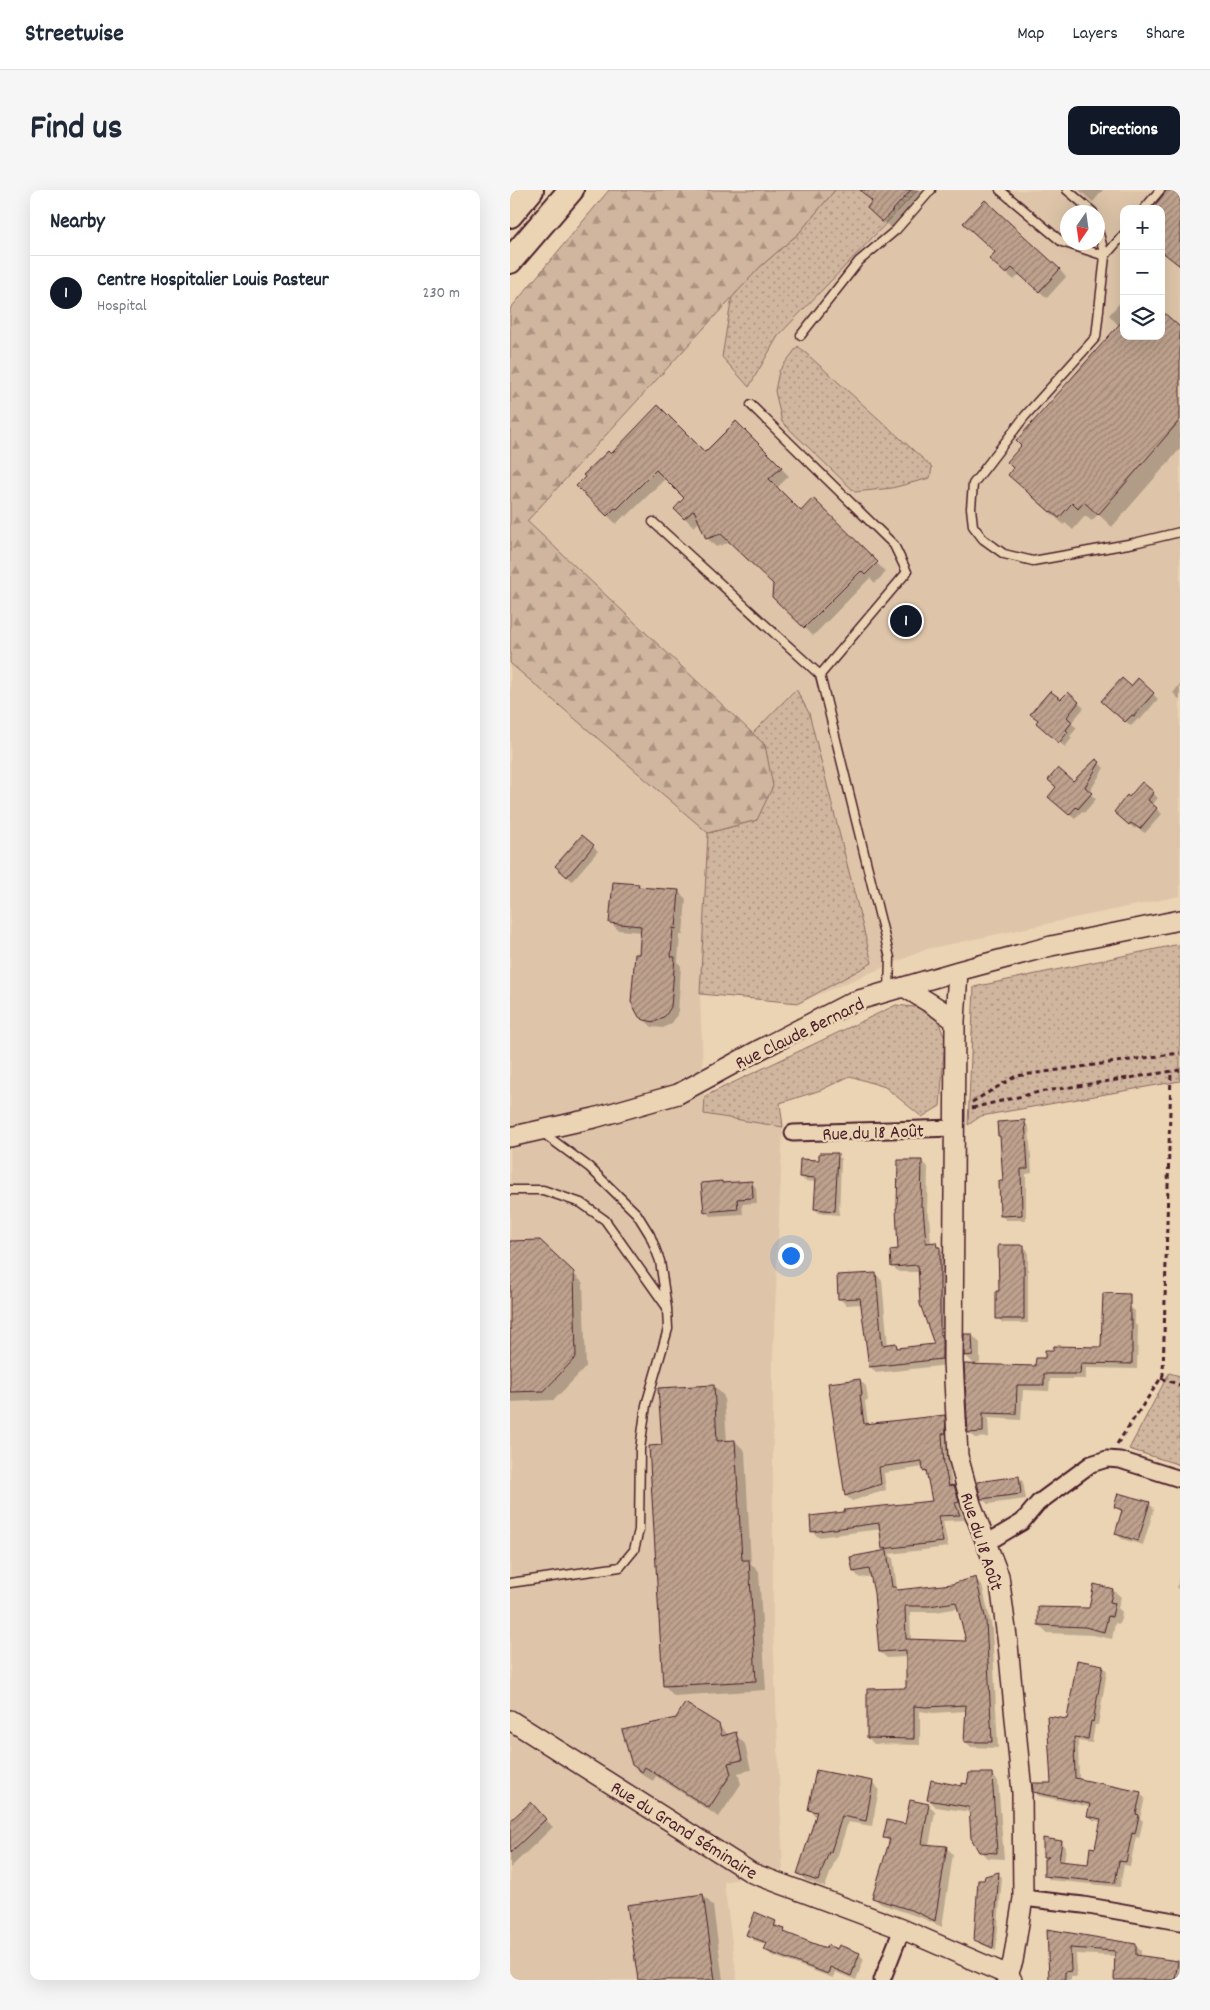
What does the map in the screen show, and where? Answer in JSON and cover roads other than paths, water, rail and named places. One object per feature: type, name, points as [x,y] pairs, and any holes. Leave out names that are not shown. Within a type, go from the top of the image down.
[{"type":"main road","points":[[510,215],[531,190]]},
{"type":"main road","points":[[510,261],[570,190]]},
{"type":"street","name":"Rue Claude Bernard","points":[[510,1137],[594,1118],[678,1094],[852,1002],[1052,946],[1180,920]]},
{"type":"street","name":"Rue du 18 Août","points":[[958,971],[955,1021],[953,1361],[958,1456],[971,1504],[998,1576],[1008,1645],[1022,1792],[1023,1898],[1009,1978]]},
{"type":"street","points":[[897,989],[938,1008],[955,1021]]},
{"type":"street","name":"Rue du 18 Août","points":[[793,1133],[954,1120]]},
{"type":"street","points":[[985,1544],[1022,1522],[1038,1503],[1091,1464],[1107,1459],[1120,1460],[1180,1479]]},
{"type":"street","name":"Rue du Grand Séminaire","points":[[510,1720],[752,1873],[902,1929],[1009,1978]]},
{"type":"street","points":[[1023,1898],[1083,1905],[1180,1922]]},
{"type":"street","points":[[882,1980],[902,1929]]},
{"type":"lane","points":[[801,335],[859,261],[896,230],[931,190]]},
{"type":"lane","points":[[1000,190],[1062,242],[1105,256]]},
{"type":"lane","points":[[1067,190],[1085,205]]},
{"type":"lane","points":[[1147,205],[1160,190]]},
{"type":"lane","points":[[1105,256],[1120,239]]},
{"type":"lane","points":[[1103,250],[1105,256],[1096,337],[1025,416],[973,484],[971,508],[973,526],[983,539],[1004,554],[1034,561],[1134,543],[1180,532]]},
{"type":"lane","points":[[751,405],[894,545],[907,572],[820,675]]},
{"type":"lane","points":[[653,522],[820,675],[897,989]]},
{"type":"lane","points":[[510,1583],[620,1567],[634,1550],[639,1530],[640,1450],[643,1423],[646,1405],[668,1329],[660,1261],[650,1235],[637,1214],[589,1167],[539,1130]]},
{"type":"lane","points":[[510,1190],[543,1190],[581,1203],[605,1220],[667,1308]]},
{"type":"place","name":"Centre Hospitalier Louis Pasteur","points":[[906,621]]}]
